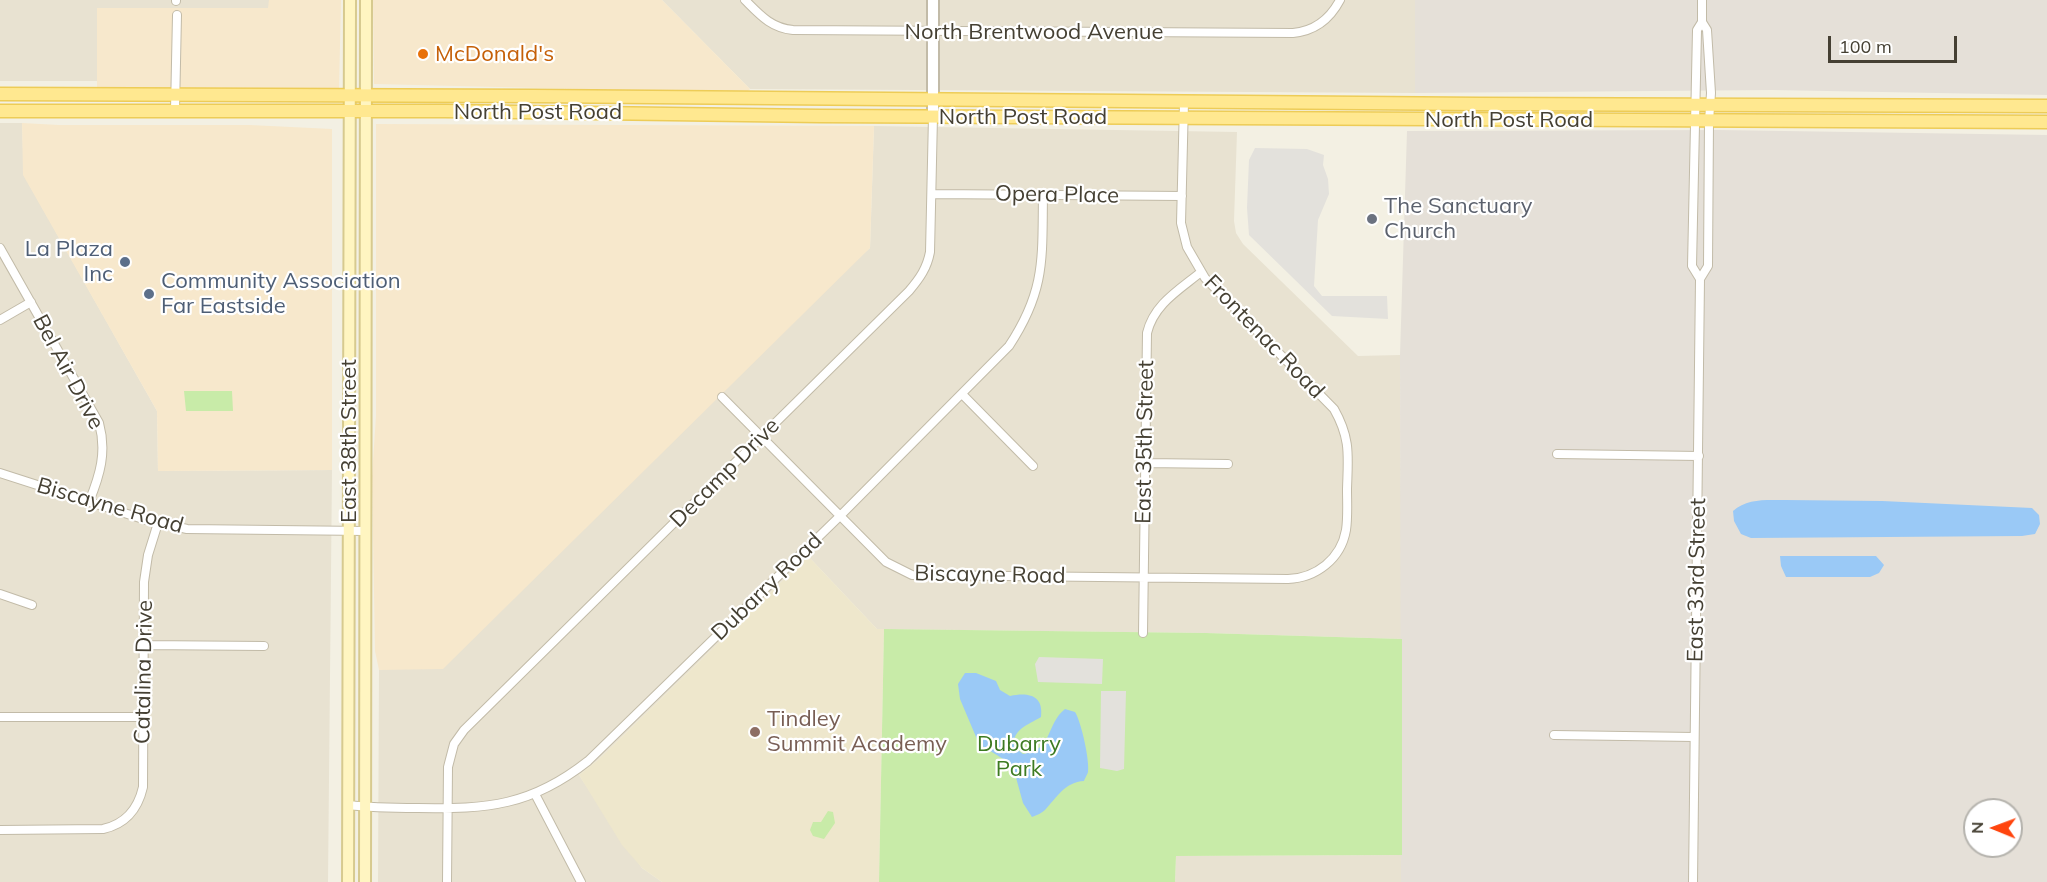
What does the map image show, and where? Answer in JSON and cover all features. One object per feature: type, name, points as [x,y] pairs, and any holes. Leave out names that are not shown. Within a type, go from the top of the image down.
[{"type":"main road","name":"East 38th Street","points":[[348,882],[350,0]]},
{"type":"main road","name":"East 38th Street","points":[[365,882],[366,0]]},
{"type":"main road","name":"North Post Road","points":[[0,94],[366,95],[933,108],[1184,117],[2047,122]]},
{"type":"main road","name":"North Post Road","points":[[0,111],[933,108],[1184,102],[2047,106]]},
{"type":"street","name":"North Brentwood Avenue","points":[[745,0],[766,21],[789,30],[1293,33],[1316,27],[1329,17],[1340,0]]},
{"type":"street","points":[[933,0],[933,108]]},
{"type":"street","name":"East 33rd Street","points":[[1700,279],[1692,266],[1697,30],[1702,21],[1702,0]]},
{"type":"street","points":[[175,110],[177,15]]},
{"type":"street","name":"East 33rd Street","points":[[1693,882],[1700,279],[1708,266],[1708,121],[1710,105],[1709,50],[1707,30],[1702,21]]},
{"type":"street","name":"Frontenac Road","points":[[1184,102],[1180,214],[1187,247],[1201,272],[1334,409],[1344,427],[1348,446],[1347,528],[1340,548],[1327,565]]},
{"type":"street","name":"Decamp Drive","points":[[447,882],[449,763],[454,744],[464,730],[762,438],[922,276],[930,252],[933,108]]},
{"type":"street","name":"Opera Place","points":[[932,194],[1182,196]]},
{"type":"street","name":"Dubarry Road","points":[[349,805],[447,808],[496,805],[535,794],[560,781],[588,761],[840,516],[1009,346],[1030,311],[1037,289],[1042,261],[1043,195]]},
{"type":"street","name":"Bel Air Drive","points":[[0,248],[96,416],[100,427],[103,444],[102,463],[89,502]]},
{"type":"street","name":"East 35th Street","points":[[1143,633],[1148,330],[1152,318],[1164,302],[1201,272]]},
{"type":"street","points":[[0,320],[31,302]]},
{"type":"street","points":[[962,394],[1033,466]]},
{"type":"street","name":"Biscayne Road","points":[[722,397],[886,562],[912,575],[1292,579],[1309,576],[1327,565]]},
{"type":"street","points":[[1557,454],[1699,456]]},
{"type":"street","points":[[1145,463],[1228,464]]},
{"type":"street","name":"Biscayne Road","points":[[0,473],[158,524],[207,530],[365,531]]},
{"type":"street","name":"Catalina Drive","points":[[0,830],[99,830],[110,828],[127,818],[137,806],[143,787],[143,645],[146,570],[158,524]]},
{"type":"street","points":[[0,594],[32,605]]},
{"type":"street","points":[[143,645],[264,646]]},
{"type":"street","points":[[0,717],[143,717]]},
{"type":"street","points":[[1554,735],[1694,737]]},
{"type":"street","points":[[535,794],[582,882]]},
{"type":"shaded area","points":[[0,0],[269,0],[269,8],[97,8],[97,81],[0,81]]},
{"type":"shaded area","points":[[269,0],[341,0],[339,90],[97,88],[97,8],[268,8]]},
{"type":"shaded area","points":[[373,0],[662,0],[750,89],[746,93],[374,84]]},
{"type":"shaded area","points":[[662,0],[1415,0],[1415,93],[750,89]]},
{"type":"shaded area","points":[[1415,0],[2047,0],[2047,95],[1772,90],[1415,93]]},
{"type":"shaded area","points":[[0,123],[22,123],[24,175],[157,411],[158,471],[332,470],[328,882],[0,882]]},
{"type":"shaded area","points":[[22,123],[250,125],[332,129],[332,470],[158,471],[157,411],[23,175]]},
{"type":"shaded area","points":[[376,124],[874,126],[870,248],[443,669],[379,670],[375,651],[372,476],[376,416]]},
{"type":"shaded area","points":[[874,126],[1237,132],[1234,221],[1236,233],[1243,244],[1358,356],[1400,355],[1402,639],[1206,633],[877,629],[808,556],[598,760],[579,775],[642,868],[662,882],[378,882],[379,670],[870,248]]},
{"type":"shaded area","points":[[1719,130],[2047,135],[2047,882],[1401,882],[1400,355],[1407,131]]},
{"type":"shaded area","points":[[1255,148],[1307,149],[1324,155],[1323,165],[1328,179],[1329,194],[1318,220],[1314,286],[1322,296],[1387,296],[1388,319],[1332,316],[1249,235],[1247,208],[1249,160]]},
{"type":"shaded area","name":"Tindley Summit Academy","points":[[808,556],[877,629],[884,629],[879,882],[662,882],[642,868],[622,845],[579,775],[598,760]]},
{"type":"shaded area","points":[[1039,657],[1103,659],[1102,684],[1038,682],[1035,664]]},
{"type":"shaded area","points":[[1101,691],[1126,691],[1124,769],[1117,771],[1100,768]]},
{"type":"shaded area","points":[[1402,855],[1401,882],[1175,882],[1176,856]]},
{"type":"green space","points":[[184,391],[232,391],[233,411],[186,411]]},
{"type":"green space","name":"Dubarry Park","points":[[884,629],[1206,633],[1402,639],[1402,855],[1176,856],[1175,882],[879,882]]},
{"type":"green space","points":[[828,811],[833,812],[835,823],[824,839],[813,836],[810,830],[813,822],[821,822]]},
{"type":"water","points":[[1764,500],[1882,501],[2032,508],[2039,515],[2040,524],[2035,534],[2022,536],[1751,538],[1741,534],[1734,521],[1733,511],[1744,504]]},
{"type":"water","points":[[1780,556],[1876,556],[1884,565],[1879,573],[1870,577],[1786,577]]},
{"type":"water","points":[[965,673],[976,673],[996,681],[1000,690],[1010,696],[1029,695],[1040,704],[1041,717],[1022,728],[1014,741],[1014,747],[1023,754],[1033,752],[1040,747],[1065,709],[1075,712],[1088,759],[1088,772],[1084,781],[1066,787],[1044,811],[1032,817],[1023,803],[1015,774],[1008,762],[979,744],[960,699],[958,684]]},
{"type":"place","name":"McDonald's","points":[[423,54]]},
{"type":"place","name":"The Sanctuary Church","points":[[1372,219]]},
{"type":"place","name":"La Plaza Inc","points":[[125,262]]},
{"type":"place","name":"Community Association Far Eastside","points":[[149,294]]},
{"type":"place","name":"Tindley Summit Academy","points":[[755,732]]}]
